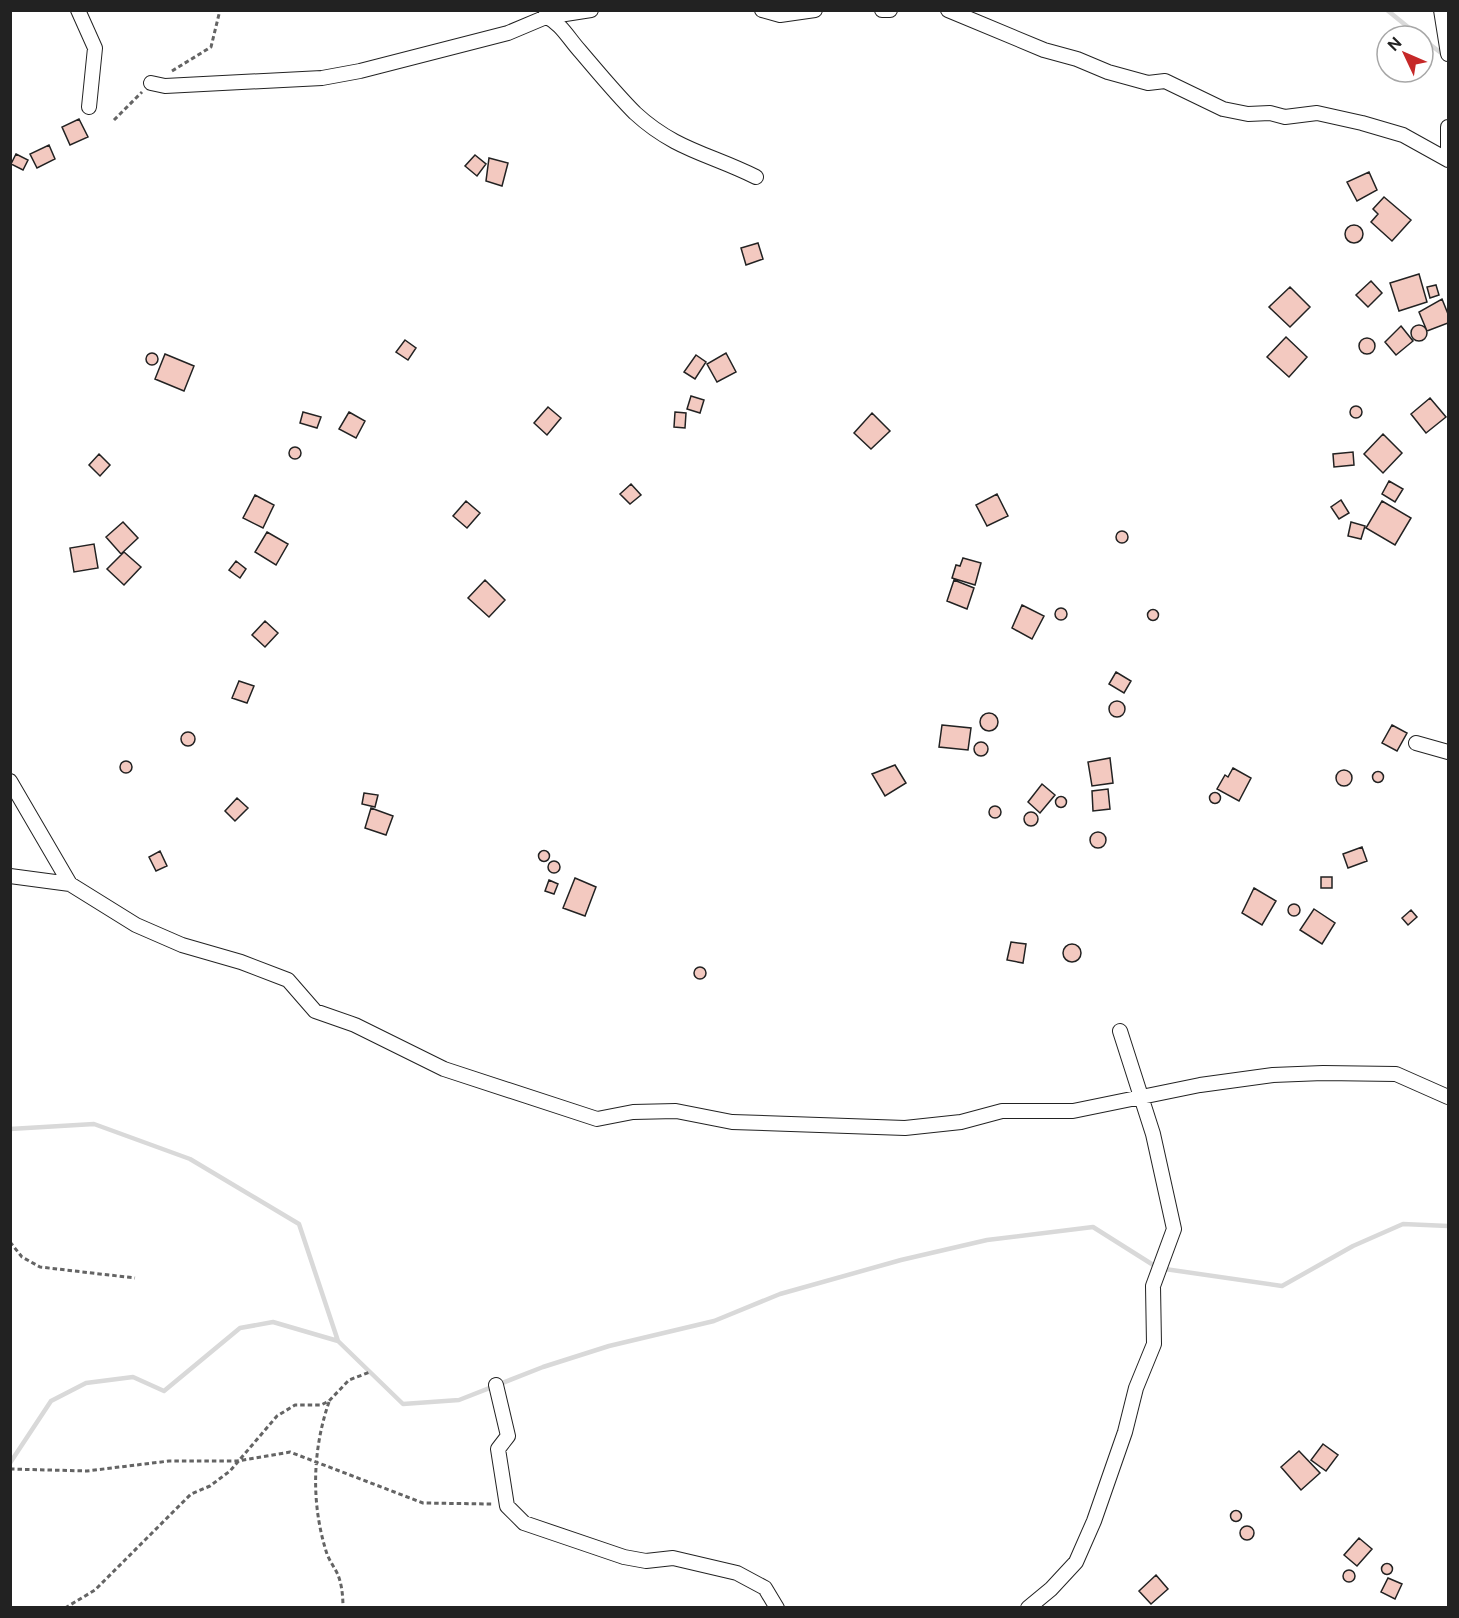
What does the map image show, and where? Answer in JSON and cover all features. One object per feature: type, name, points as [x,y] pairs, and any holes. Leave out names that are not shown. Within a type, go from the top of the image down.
[{"type":"street","points":[[78,10],[95,48],[89,107]]},
{"type":"street","points":[[151,83],[165,86],[332,76],[378,67],[453,45],[508,33],[543,14],[591,10]]},
{"type":"street","points":[[762,10],[780,15],[815,10]]},
{"type":"street","points":[[882,10],[890,10]]},
{"type":"street","points":[[948,10],[1044,50],[1077,59],[1108,72],[1148,83],[1165,81],[1223,109],[1248,114],[1270,113],[1285,117],[1317,113],[1351,120],[1403,135],[1448,160],[1449,127]]},
{"type":"street","points":[[1441,10],[1449,54]]},
{"type":"street","points":[[543,14],[554,20],[568,34],[613,90],[660,133],[685,149],[756,177]]},
{"type":"street","points":[[1416,743],[1449,752]]},
{"type":"street","points":[[10,781],[70,884]]},
{"type":"street","points":[[10,876],[70,884],[136,925],[182,945],[241,962],[288,980],[315,1011],[355,1025],[444,1070],[597,1119],[633,1112],[676,1111],[732,1122],[905,1128],[961,1122],[1002,1111],[1073,1112],[1200,1085],[1274,1075],[1323,1073],[1396,1074],[1449,1097]]},
{"type":"street","points":[[1028,1608],[1076,1562],[1098,1510],[1125,1432],[1136,1388],[1154,1344],[1153,1286],[1174,1229],[1163,1171],[1120,1031]]},
{"type":"street","points":[[496,1385],[508,1436],[498,1449],[500,1476],[507,1506],[524,1523],[624,1557],[646,1560],[673,1558],[737,1572],[765,1588],[777,1608]]},
{"type":"path","points":[[171,71],[211,47],[220,10]]},
{"type":"path","points":[[114,120],[151,83]]},
{"type":"path","points":[[10,1242],[22,1257],[40,1268],[135,1278]]},
{"type":"path","points":[[65,1608],[95,1590],[191,1494],[210,1486],[230,1471],[278,1416],[295,1405],[321,1405],[329,1401],[350,1380],[370,1372]]},
{"type":"path","points":[[329,1401],[322,1422],[318,1449],[316,1502],[328,1556],[338,1575],[343,1608]]},
{"type":"path","points":[[10,1469],[87,1472],[169,1461],[237,1461],[290,1452],[423,1503],[497,1504]]},
{"type":"building","points":[[79,119],[88,137],[70,145],[62,127]]},
{"type":"building","points":[[49,145],[55,159],[37,168],[30,154]]},
{"type":"building","points":[[16,154],[28,160],[23,170],[11,164]]},
{"type":"building","points":[[475,155],[486,164],[477,176],[465,166]]},
{"type":"building","points":[[489,158],[508,163],[502,186],[486,181]]},
{"type":"building","points":[[1369,172],[1377,190],[1357,201],[1347,182]]},
{"type":"building","points":[[1384,197],[1411,220],[1392,241],[1371,222],[1378,214],[1373,209]]},
{"type":"building","points":[[1354,225],[1360,228],[1363,234],[1360,240],[1354,243],[1348,240],[1345,234],[1348,228]]},
{"type":"building","points":[[758,243],[763,259],[746,265],[741,248]]},
{"type":"building","points":[[1419,274],[1427,302],[1399,311],[1390,283]]},
{"type":"building","points":[[1371,281],[1382,293],[1368,307],[1356,295]]},
{"type":"building","points":[[1436,285],[1439,295],[1430,298],[1427,287]]},
{"type":"building","points":[[1290,287],[1310,307],[1290,327],[1269,307]]},
{"type":"building","points":[[1442,299],[1448,314],[1448,323],[1427,331],[1419,312]]},
{"type":"building","points":[[1419,325],[1427,333],[1419,341],[1411,333]]},
{"type":"building","points":[[1401,326],[1413,341],[1396,355],[1385,342]]},
{"type":"building","points":[[1286,337],[1307,357],[1289,377],[1267,357]]},
{"type":"building","points":[[1367,338],[1375,346],[1367,354],[1359,346]]},
{"type":"building","points":[[405,340],[416,348],[408,360],[396,352]]},
{"type":"building","points":[[152,353],[158,359],[152,365],[146,359]]},
{"type":"building","points":[[726,353],[736,372],[717,382],[707,364]]},
{"type":"building","points":[[165,354],[194,366],[184,391],[155,379]]},
{"type":"building","points":[[696,355],[706,362],[695,379],[684,372]]},
{"type":"building","points":[[691,396],[704,400],[700,413],[687,409]]},
{"type":"building","points":[[1430,398],[1446,417],[1426,433],[1411,414]]},
{"type":"building","points":[[1358,406],[1362,412],[1358,418],[1354,418],[1350,410]]},
{"type":"building","points":[[548,407],[561,418],[547,435],[534,423]]},
{"type":"building","points":[[303,412],[321,417],[317,428],[300,423]]},
{"type":"building","points":[[349,412],[365,421],[356,438],[339,429]]},
{"type":"building","points":[[675,412],[686,413],[685,428],[674,427]]},
{"type":"building","points":[[872,413],[890,431],[871,449],[854,433]]},
{"type":"building","points":[[1383,434],[1402,453],[1383,473],[1364,454]]},
{"type":"building","points":[[295,447],[301,453],[295,459],[289,453]]},
{"type":"building","points":[[1353,452],[1354,465],[1334,467],[1333,454]]},
{"type":"building","points":[[99,454],[110,465],[100,476],[89,465]]},
{"type":"building","points":[[1389,481],[1403,489],[1395,502],[1382,494]]},
{"type":"building","points":[[631,484],[641,495],[630,504],[620,494]]},
{"type":"building","points":[[997,494],[1008,516],[987,526],[976,505]]},
{"type":"building","points":[[255,495],[274,505],[263,528],[243,518]]},
{"type":"building","points":[[1341,500],[1349,513],[1339,519],[1331,507]]},
{"type":"building","points":[[466,501],[480,513],[467,528],[453,516]]},
{"type":"building","points":[[1382,501],[1411,518],[1395,545],[1366,528]]},
{"type":"building","points":[[123,522],[138,538],[121,554],[106,537]]},
{"type":"building","points":[[1351,522],[1365,526],[1361,539],[1348,536]]},
{"type":"building","points":[[1124,531],[1128,537],[1124,543],[1120,543],[1116,535]]},
{"type":"building","points":[[267,532],[288,544],[276,565],[255,552]]},
{"type":"building","points":[[94,544],[98,568],[74,572],[70,548]]},
{"type":"building","points":[[124,552],[141,567],[124,585],[107,569]]},
{"type":"building","points":[[963,558],[981,563],[975,585],[952,578],[956,565],[960,566]]},
{"type":"building","points":[[236,561],[246,569],[240,578],[229,570]]},
{"type":"building","points":[[485,580],[505,600],[489,617],[468,598]]},
{"type":"building","points":[[954,580],[974,588],[967,609],[947,601]]},
{"type":"building","points":[[1022,605],[1044,616],[1032,639],[1012,628]]},
{"type":"building","points":[[1063,608],[1066,609],[1066,619],[1059,620],[1056,619],[1055,612],[1056,609]]},
{"type":"building","points":[[1153,609],[1159,615],[1153,621],[1147,615]]},
{"type":"building","points":[[265,621],[278,633],[265,647],[252,635]]},
{"type":"building","points":[[1116,672],[1131,681],[1124,693],[1109,684]]},
{"type":"building","points":[[239,681],[254,686],[247,703],[232,698]]},
{"type":"building","points":[[1114,701],[1120,701],[1125,709],[1123,715],[1114,717],[1109,712],[1109,706]]},
{"type":"building","points":[[989,713],[995,716],[998,722],[995,728],[989,731],[983,728],[980,722],[983,716]]},
{"type":"building","points":[[942,725],[971,728],[968,750],[939,747]]},
{"type":"building","points":[[1392,725],[1407,733],[1397,751],[1382,743]]},
{"type":"building","points":[[188,732],[193,734],[195,739],[193,744],[188,746],[183,744],[181,739],[183,734]]},
{"type":"building","points":[[978,742],[984,742],[988,749],[984,756],[978,756],[974,752],[974,746]]},
{"type":"building","points":[[1110,758],[1113,783],[1092,786],[1088,762]]},
{"type":"building","points":[[126,761],[132,767],[126,773],[120,767]]},
{"type":"building","points":[[895,765],[906,783],[885,796],[872,774]]},
{"type":"building","points":[[1233,768],[1251,778],[1239,801],[1217,789],[1225,775],[1228,777]]},
{"type":"building","points":[[1341,770],[1347,770],[1352,778],[1350,784],[1341,786],[1336,781],[1336,775]]},
{"type":"building","points":[[1378,771],[1384,777],[1378,783],[1372,777]]},
{"type":"building","points":[[1042,784],[1055,795],[1040,813],[1028,802]]},
{"type":"building","points":[[1108,789],[1110,809],[1093,811],[1092,791]]},
{"type":"building","points":[[1215,792],[1221,798],[1215,804],[1209,798]]},
{"type":"building","points":[[364,793],[378,795],[375,807],[362,804]]},
{"type":"building","points":[[1061,797],[1065,798],[1065,806],[1061,807],[1057,806],[1056,802],[1057,798]]},
{"type":"building","points":[[237,798],[248,808],[235,821],[225,811]]},
{"type":"building","points":[[997,806],[1000,807],[1000,817],[993,818],[990,817],[989,810],[990,807]]},
{"type":"building","points":[[371,808],[393,816],[386,835],[365,828]]},
{"type":"building","points":[[1028,812],[1034,812],[1038,819],[1034,826],[1028,826],[1024,822],[1024,816]]},
{"type":"building","points":[[1098,832],[1106,840],[1098,848],[1090,840]]},
{"type":"building","points":[[1362,847],[1367,861],[1348,868],[1343,854]]},
{"type":"building","points":[[160,851],[167,866],[156,871],[149,857]]},
{"type":"building","points":[[544,851],[548,852],[548,860],[544,861],[540,860],[539,856],[540,852]]},
{"type":"building","points":[[554,861],[560,867],[554,873],[548,867]]},
{"type":"building","points":[[1321,877],[1332,877],[1332,888],[1321,888]]},
{"type":"building","points":[[575,878],[596,887],[585,916],[563,908]]},
{"type":"building","points":[[549,880],[558,884],[554,894],[545,891]]},
{"type":"building","points":[[1254,888],[1276,901],[1262,925],[1242,913]]},
{"type":"building","points":[[1294,904],[1300,910],[1294,916],[1288,910]]},
{"type":"building","points":[[1314,909],[1335,923],[1322,944],[1300,930]]},
{"type":"building","points":[[1411,910],[1417,917],[1408,925],[1402,918]]},
{"type":"building","points":[[1011,942],[1026,944],[1023,963],[1007,960]]},
{"type":"building","points":[[1068,944],[1076,944],[1081,949],[1079,960],[1068,962],[1063,957],[1063,949]]},
{"type":"building","points":[[702,967],[706,973],[702,979],[698,979],[694,971]]},
{"type":"building","points":[[1323,1444],[1338,1455],[1326,1471],[1311,1460]]},
{"type":"building","points":[[1299,1451],[1320,1473],[1301,1490],[1281,1467]]},
{"type":"building","points":[[1236,1510],[1242,1516],[1236,1522],[1230,1516]]},
{"type":"building","points":[[1244,1526],[1250,1526],[1254,1533],[1250,1540],[1244,1540],[1240,1536],[1240,1530]]},
{"type":"building","points":[[1359,1538],[1372,1549],[1357,1566],[1344,1555]]},
{"type":"building","points":[[1387,1564],[1391,1565],[1391,1573],[1387,1574],[1383,1573],[1382,1569],[1383,1565]]},
{"type":"building","points":[[1349,1570],[1355,1576],[1349,1582],[1343,1576]]},
{"type":"building","points":[[1156,1575],[1168,1589],[1151,1604],[1139,1591]]},
{"type":"building","points":[[1388,1578],[1402,1584],[1395,1599],[1381,1592]]},
{"type":"waterway","points":[[1387,10],[1404,24]]},
{"type":"waterway","points":[[1435,48],[1445,56]]},
{"type":"waterway","points":[[10,1129],[94,1124],[190,1159],[299,1224],[338,1341],[403,1404],[459,1400],[543,1367],[609,1346],[714,1321],[780,1294],[901,1260],[987,1240],[1093,1227],[1158,1268],[1282,1286],[1353,1246],[1403,1224],[1448,1226]]},
{"type":"waterway","points":[[10,1463],[51,1401],[86,1383],[133,1377],[164,1391],[240,1328],[273,1322],[338,1341]]}]
